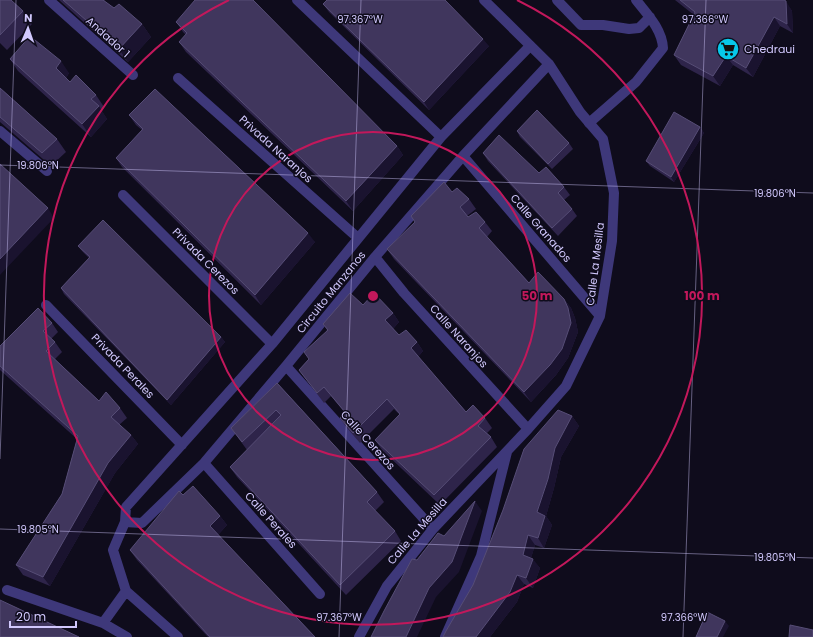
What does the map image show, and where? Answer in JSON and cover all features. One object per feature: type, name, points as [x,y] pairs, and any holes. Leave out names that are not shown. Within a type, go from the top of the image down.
[{"type":"street","name":"Andador 1","points":[[48,0],[133,75]]},
{"type":"street","points":[[297,0],[441,137]]},
{"type":"street","name":"Calle La Mesilla","points":[[359,637],[387,586],[433,529],[528,429],[566,386],[600,316],[612,241],[614,193],[602,139],[589,123],[549,64],[484,0]]},
{"type":"street","points":[[557,0],[581,25],[639,28],[650,17]]},
{"type":"street","points":[[589,123],[636,82],[663,48],[662,41],[650,17],[636,0]]},
{"type":"street","name":"Circuito Manzanos","points":[[126,591],[113,550],[125,522],[126,508],[272,344],[441,137],[530,46]]},
{"type":"street","name":"Circuito Manzanos","points":[[125,522],[142,523],[204,463],[375,257],[463,156],[549,64]]},
{"type":"street","name":"Privada Naranjos","points":[[178,78],[358,238]]},
{"type":"street","points":[[0,131],[47,171]]},
{"type":"street","name":"Calle Granados","points":[[463,156],[600,316]]},
{"type":"street","name":"Privada Cerezos","points":[[123,195],[272,344]]},
{"type":"street","name":"Calle Naranjos","points":[[375,257],[404,293],[528,429]]},
{"type":"street","name":"Privada Perales","points":[[46,305],[182,445]]},
{"type":"street","name":"Calle Cerezos","points":[[286,366],[433,529]]},
{"type":"street","points":[[445,637],[481,556],[508,450]]},
{"type":"street","name":"Calle Perales","points":[[204,463],[320,594]]},
{"type":"street","points":[[8,590],[103,623],[127,637]]},
{"type":"street","points":[[103,623],[126,591],[178,637]]},
{"type":"building","points":[[0,0],[11,0],[23,11],[0,35]]},
{"type":"building","points":[[63,0],[103,0],[114,8],[119,4],[142,24],[119,49]]},
{"type":"building","points":[[195,0],[253,0],[397,146],[346,201],[179,42],[187,33],[176,22]]},
{"type":"building","points":[[327,0],[445,0],[483,39],[424,102],[323,4]]},
{"type":"building","name":"Chedraui","points":[[680,0],[784,0],[786,1],[787,24],[774,17],[746,68],[726,56],[713,76],[674,55],[695,12]]},
{"type":"building","points":[[30,36],[61,61],[56,68],[70,82],[76,75],[96,95],[91,99],[99,106],[82,124],[10,59]]},
{"type":"building","points":[[0,88],[57,139],[42,153],[0,117]]},
{"type":"building","points":[[155,89],[308,233],[255,295],[116,158],[143,129],[129,115]]},
{"type":"building","points":[[537,110],[569,143],[548,164],[517,131]]},
{"type":"building","points":[[674,112],[700,127],[671,177],[646,161]]},
{"type":"building","points":[[499,135],[539,173],[546,167],[564,187],[558,193],[572,209],[552,228],[483,153]]},
{"type":"building","points":[[0,164],[48,208],[0,259]]},
{"type":"building","points":[[444,182],[452,192],[457,188],[469,199],[460,207],[468,217],[476,212],[485,222],[479,228],[529,283],[538,272],[564,299],[568,308],[571,323],[562,349],[550,365],[524,392],[387,249],[415,222],[411,216]]},
{"type":"building","points":[[103,220],[221,337],[167,400],[61,288],[90,257],[78,246]]},
{"type":"building","points":[[350,293],[363,305],[374,293],[393,313],[385,320],[399,335],[406,330],[417,342],[411,348],[466,412],[473,405],[485,418],[478,426],[491,437],[434,495],[375,440],[400,414],[387,399],[353,433],[340,418],[345,412],[324,387],[317,393],[299,370],[309,359],[304,352],[328,330],[323,324]]},
{"type":"building","points":[[38,308],[52,323],[43,331],[55,342],[46,351],[99,401],[106,392],[120,408],[111,417],[131,435],[108,463],[43,577],[16,565],[62,494],[78,436],[0,366],[0,346]]},
{"type":"building","points":[[277,383],[377,492],[367,502],[395,531],[340,585],[230,467],[281,415],[276,410],[242,442],[231,428]]},
{"type":"building","points":[[558,410],[572,416],[555,448],[548,479],[537,512],[545,516],[538,538],[528,535],[523,555],[533,559],[526,578],[517,575],[510,592],[476,637],[443,637],[473,585],[503,510],[524,449]]},
{"type":"building","points":[[193,486],[220,516],[210,526],[315,637],[210,637],[130,550],[179,491],[183,495]]},
{"type":"building","points":[[475,501],[452,562],[429,588],[406,637],[371,637],[412,559],[417,560],[438,533],[444,536]]},
{"type":"building","points":[[0,600],[79,637],[0,637]]},
{"type":"building","points":[[707,612],[725,621],[717,637],[696,637]]},
{"type":"building","points":[[790,625],[813,630],[813,637],[789,637]]},
{"type":"place","name":"Chedraui","points":[[728,49]]}]
